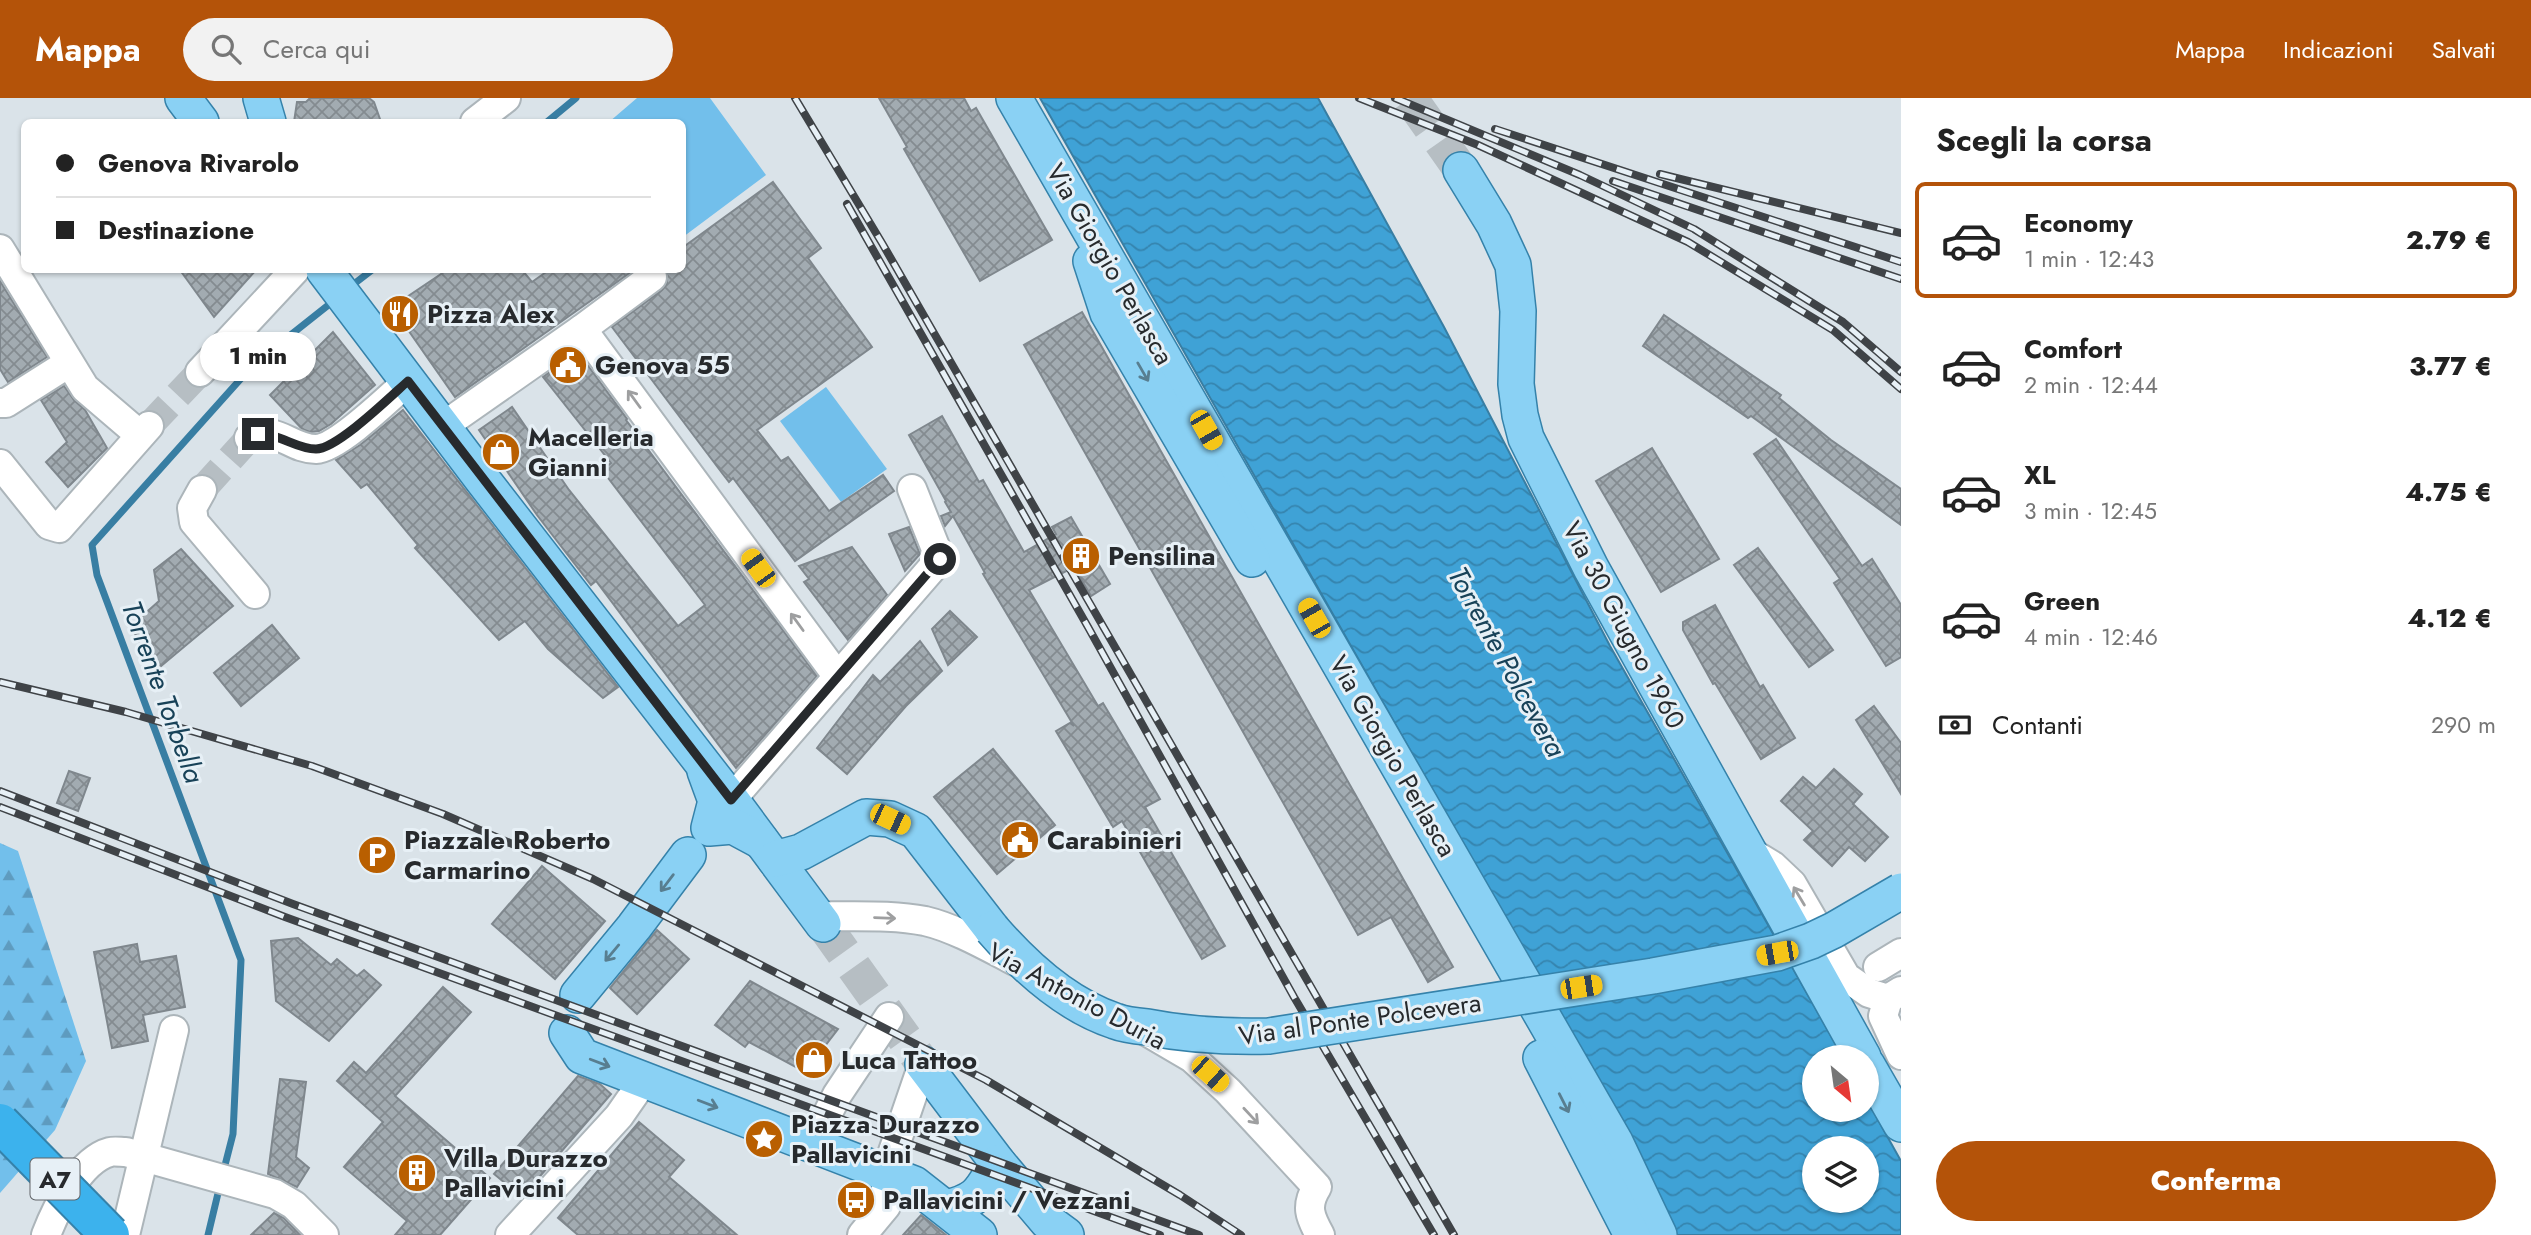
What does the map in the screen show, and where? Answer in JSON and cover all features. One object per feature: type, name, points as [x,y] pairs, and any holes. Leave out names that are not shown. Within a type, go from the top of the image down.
[{"type":"highway","name":"A7","points":[[0,1123],[110,1235]]},
{"type":"main road","points":[[183,98],[199,119]]},
{"type":"main road","name":"Via Giorgio Perlasca","points":[[1014,98],[1615,1142],[1659,1235]]},
{"type":"main road","name":"Via 30 Giugno 1960","points":[[1461,170],[1494,224],[1513,265],[1518,312],[1516,384],[1526,438],[1591,568],[1856,1045]]},
{"type":"main road","points":[[1070,194],[1108,313],[1510,999],[1632,1235]]},
{"type":"main road","points":[[326,273],[820,920]]},
{"type":"main road","points":[[578,995],[699,841],[716,801],[703,765]]},
{"type":"main road","name":"Via al Ponte Polcevera","points":[[768,850],[801,852],[866,817],[890,819],[916,831],[1020,961],[1061,993],[1116,1022],[1212,1037],[1269,1036],[1653,976],[1777,953],[1834,930],[1901,891]]},
{"type":"main road","points":[[699,841],[733,827],[768,850]]},
{"type":"main road","points":[[567,1033],[582,1056],[914,1184],[979,1235]]},
{"type":"main road","points":[[923,1064],[1049,1231]]},
{"type":"main road","points":[[1880,1088],[1901,1124]]},
{"type":"main road","points":[[947,1208],[975,1198],[998,1163]]},
{"type":"street","points":[[479,119],[506,98]]},
{"type":"street","points":[[0,249],[90,394],[145,430],[59,528],[49,525],[0,464]]},
{"type":"street","points":[[200,372],[292,273]]},
{"type":"street","points":[[442,427],[652,277]]},
{"type":"street","points":[[582,329],[838,677]]},
{"type":"street","points":[[0,403],[6,403],[69,363]]},
{"type":"street","points":[[249,439],[258,434],[271,433],[311,448],[326,447],[339,440],[408,381]]},
{"type":"street","points":[[731,800],[940,559],[912,489]]},
{"type":"street","points":[[202,490],[192,508],[194,522],[255,594]]},
{"type":"street","points":[[1748,850],[1773,866],[1792,884],[1846,977],[1894,1008],[1901,1055]]},
{"type":"street","name":"Via Antonio Duria","points":[[820,920],[890,918],[926,922],[982,944],[1083,996],[1192,1058],[1228,1091],[1317,1187],[1311,1197],[1309,1216],[1320,1235]]},
{"type":"street","points":[[812,1145],[836,1095],[890,1017]]},
{"type":"street","points":[[125,1235],[151,1155],[174,1030]]},
{"type":"street","points":[[862,1235],[886,1206],[886,1172],[923,1064]]},
{"type":"street","points":[[520,1232],[619,1116],[644,1080]]},
{"type":"street","points":[[46,1235],[57,1206],[92,1162],[110,1152],[127,1152],[151,1155],[275,1194],[294,1205],[324,1235]]},
{"type":"street","points":[[57,1206],[88,1235]]},
{"type":"green space","points":[[637,98],[710,98],[766,175],[686,235],[686,119],[612,119]]},
{"type":"green space","points":[[826,387],[887,469],[841,502],[780,421]]},
{"type":"green space","points":[[0,843],[18,851],[86,1061],[55,1130],[0,1193]]},
{"type":"water","name":"Torrente Polcevera","points":[[1040,98],[1318,98],[1444,327],[1610,646],[1836,1045],[1802,1045],[1802,1122],[1879,1122],[1901,1161],[1901,1235],[1672,1235],[1511,928]]},
{"type":"building","points":[[310,98],[369,98],[374,102],[380,119],[294,119],[297,102],[306,102]]},
{"type":"building","points":[[879,98],[964,98],[971,111],[976,108],[1052,240],[980,281],[904,149],[907,147]]},
{"type":"building","points":[[773,182],[821,248],[808,258],[872,347],[757,430],[781,461],[788,457],[829,511],[883,475],[894,491],[795,561],[733,478],[729,482],[612,327],[662,290],[667,283],[666,273],[686,273],[686,245]]},
{"type":"building","points":[[182,273],[253,273],[214,317]]},
{"type":"building","points":[[443,273],[524,273],[532,282],[545,273],[630,273],[455,397],[392,307]]},
{"type":"building","points":[[0,281],[47,357],[8,382],[0,369]]},
{"type":"building","points":[[1082,312],[1453,967],[1428,982],[1391,917],[1358,935],[1024,345]]},
{"type":"building","points":[[1664,315],[1781,395],[1779,398],[1831,440],[1901,489],[1901,525],[1751,416],[1748,418],[1643,346]]},
{"type":"building","points":[[333,332],[375,385],[331,424],[319,431],[310,432],[302,429],[270,395]]},
{"type":"building","points":[[578,352],[817,676],[736,768],[596,581],[591,585],[537,515],[479,430],[512,407],[569,490],[678,626],[705,605],[602,470],[611,463],[543,377]]},
{"type":"building","points":[[64,386],[85,410],[107,448],[68,487],[46,462],[67,442],[41,400]]},
{"type":"building","points":[[403,410],[618,687],[603,698],[548,649],[525,621],[499,640],[415,548],[418,545],[367,484],[361,488],[336,460],[360,445]]},
{"type":"building","points":[[942,416],[979,482],[983,480],[1024,552],[1056,534],[1052,527],[1071,517],[1110,584],[1091,596],[1074,567],[1029,590],[1098,706],[1103,703],[1160,799],[1145,807],[1225,946],[1202,959],[1122,821],[1113,827],[1056,731],[1070,723],[1074,726],[983,574],[985,573],[953,516],[945,526],[941,516],[951,512],[909,435]]},
{"type":"building","points":[[1776,439],[1862,566],[1872,559],[1901,605],[1901,657],[1886,666],[1834,583],[1840,579],[1754,454]]},
{"type":"building","points":[[1652,448],[1719,559],[1661,592],[1596,481]]},
{"type":"building","points":[[909,527],[920,554],[905,571],[889,534]]},
{"type":"building","points":[[852,547],[887,595],[848,640],[804,582],[809,579],[799,566]]},
{"type":"building","points":[[1758,548],[1833,650],[1809,667],[1734,565]]},
{"type":"building","points":[[181,549],[233,606],[154,672],[131,626],[159,601],[154,570]]},
{"type":"building","points":[[1715,605],[1760,687],[1763,685],[1795,738],[1761,759],[1715,683],[1713,684],[1683,630],[1683,622]]},
{"type":"building","points":[[950,611],[977,637],[948,665],[932,629]]},
{"type":"building","points":[[272,625],[299,658],[241,706],[214,673]]},
{"type":"building","points":[[920,641],[942,671],[906,706],[847,774],[817,748],[873,675],[880,682]]},
{"type":"building","points":[[1874,706],[1901,743],[1901,794],[1856,720]]},
{"type":"building","points":[[993,749],[1055,825],[997,874],[934,797]]},
{"type":"building","points":[[1834,769],[1862,794],[1853,804],[1888,837],[1865,861],[1849,847],[1832,866],[1804,840],[1813,831],[1781,801],[1803,777],[1816,788]]},
{"type":"building","points":[[69,771],[90,778],[78,811],[57,803]]},
{"type":"building","points":[[542,866],[605,921],[555,979],[492,924]]},
{"type":"building","points":[[657,930],[689,959],[637,1014],[610,988]]},
{"type":"building","points":[[298,938],[331,965],[337,959],[357,976],[364,970],[381,985],[329,1041],[276,1001],[271,941]]},
{"type":"building","points":[[137,944],[140,962],[176,956],[185,1007],[143,1015],[148,1041],[112,1048],[94,952]]},
{"type":"building","points":[[750,981],[838,1029],[805,1072],[749,1042],[745,1047],[715,1025]]},
{"type":"building","name":"Villa Durazzo Pallavicini","points":[[443,987],[471,1012],[395,1096],[490,1178],[440,1235],[395,1235],[407,1221],[344,1167],[383,1122],[337,1081],[354,1062],[366,1073]]},
{"type":"building","points":[[578,1076],[600,1084],[611,1094],[522,1197],[494,1174]]},
{"type":"building","points":[[280,1079],[306,1082],[296,1157],[309,1168],[297,1187],[268,1174]]},
{"type":"building","points":[[639,1122],[684,1160],[669,1177],[737,1235],[578,1235],[558,1218]]},
{"type":"building","points":[[274,1213],[284,1218],[300,1235],[251,1235]]},
{"type":"building","points":[[921,1215],[946,1235],[903,1235]]},
{"type":"waterway","name":"Torrente Torbella","points":[[551,119],[576,98]]},
{"type":"waterway","name":"Torrente Torbella","points":[[350,287],[368,273]]},
{"type":"waterway","name":"Torrente Torbella","points":[[223,1173],[233,1134],[241,960],[97,575],[92,545],[254,364],[336,299]]},
{"type":"waterway","name":"Torrente Torbella","points":[[208,1235],[220,1185]]},
{"type":"tunnel","points":[[1410,98],[1461,170]]},
{"type":"tunnel","points":[[149,426],[200,372]]},
{"type":"tunnel","points":[[202,490],[249,438]]},
{"type":"tunnel","points":[[823,924],[923,1064]]},
{"type":"railway","points":[[795,98],[882,243],[1454,1235]]},
{"type":"railway","points":[[1359,98],[1478,145],[1688,242],[1833,330],[1901,389]]},
{"type":"railway","points":[[1395,98],[1580,175],[1694,229],[1843,322],[1901,372]]},
{"type":"railway","points":[[1495,129],[1901,262]]},
{"type":"railway","points":[[1660,174],[1901,233]]},
{"type":"railway","points":[[1613,181],[1901,279]]},
{"type":"railway","points":[[847,204],[1088,627],[1294,997],[1434,1235]]},
{"type":"railway","points":[[0,682],[126,712],[312,766],[443,814],[593,879],[986,1080],[1180,1195],[1241,1235]]},
{"type":"railway","points":[[0,791],[293,904],[1199,1235]]},
{"type":"railway","points":[[0,807],[285,917],[1160,1235]]},
{"type":"place","name":"Pizza Alex","points":[[400,314]]},
{"type":"place","name":"Genova 55","points":[[568,365]]},
{"type":"place","name":"Macelleria Gianni","points":[[501,452]]},
{"type":"place","name":"Pensilina","points":[[1081,556]]},
{"type":"place","name":"Carabinieri","points":[[1020,840]]},
{"type":"place","name":"Piazzale Roberto Carmarino","points":[[377,855]]},
{"type":"place","name":"Luca Tattoo","points":[[814,1060]]},
{"type":"place","name":"Piazza Durazzo Pallavicini","points":[[764,1139]]},
{"type":"place","name":"Villa Durazzo Pallavicini","points":[[417,1173]]},
{"type":"place","name":"Pallavicini / Vezzani","points":[[856,1200]]},
{"type":"route","points":[[258,434],[271,433],[311,448],[326,447],[339,440],[408,381],[731,800],[940,559]]}]
